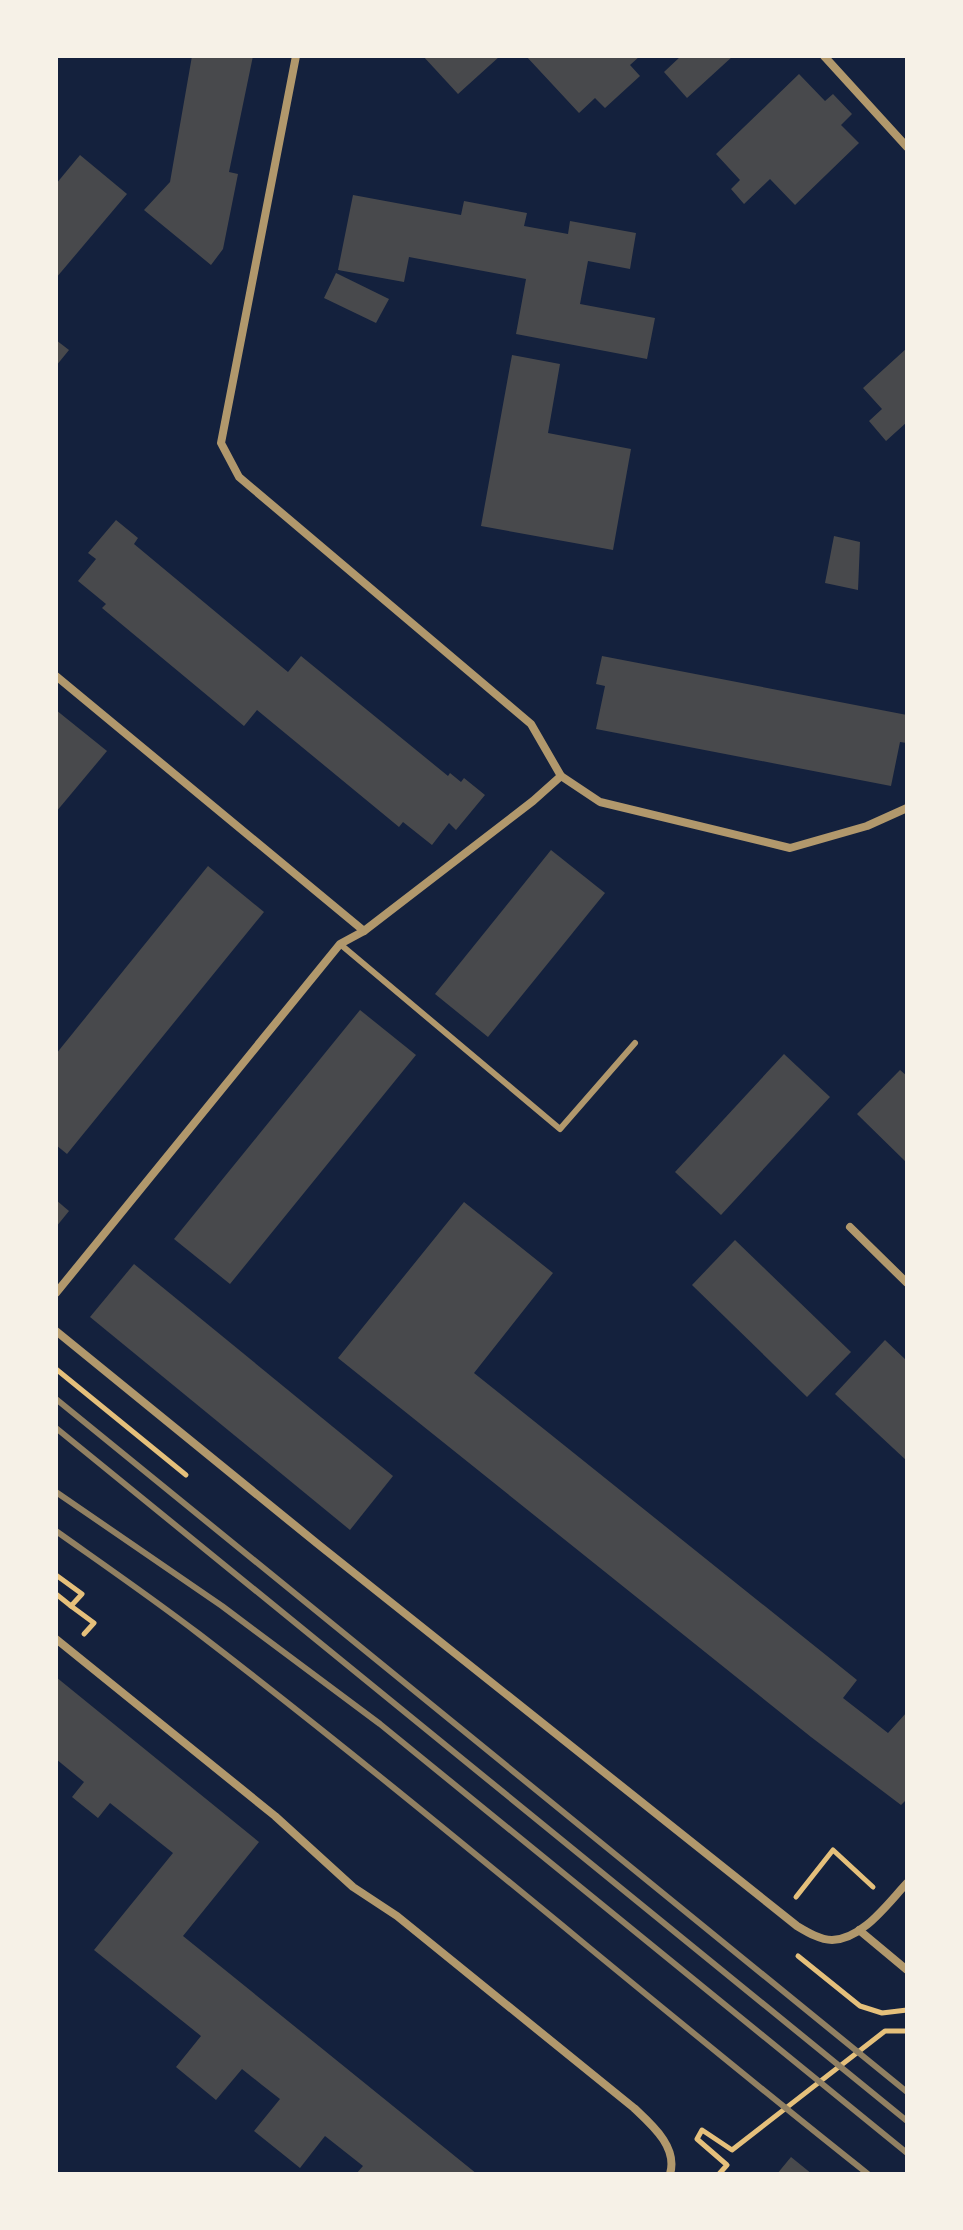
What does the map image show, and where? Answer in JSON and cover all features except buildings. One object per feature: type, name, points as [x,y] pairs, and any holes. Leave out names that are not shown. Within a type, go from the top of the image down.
[{"type":"street","points":[[296,56],[221,443],[239,477],[531,724],[561,776],[600,802],[790,848],[867,826],[907,808]]},
{"type":"street","points":[[824,56],[907,147]]},
{"type":"street","points":[[56,676],[364,931]]},
{"type":"street","points":[[56,1293],[340,944],[364,931],[561,776]]},
{"type":"street","points":[[850,1227],[907,1283]]},
{"type":"street","points":[[56,1331],[782,1915],[813,1935],[831,1940],[859,1930],[907,1883]]},
{"type":"street","points":[[56,1639],[275,1816],[353,1887],[397,1916],[634,2108],[656,2129],[670,2152],[670,2174]]},
{"type":"street","points":[[859,1930],[907,1970]]},
{"type":"lane","points":[[340,944],[560,1129],[635,1043]]},
{"type":"path","points":[[56,1369],[186,1475]]},
{"type":"path","points":[[56,1575],[82,1594],[71,1606],[56,1594]]},
{"type":"path","points":[[782,1915],[833,1850],[889,1902]]},
{"type":"path","points":[[719,2174],[727,2165],[697,2139],[702,2130],[732,2150],[885,2031],[907,2031]]},
{"type":"railway","points":[[56,1399],[907,2092]]},
{"type":"railway","points":[[56,1428],[907,2121]]},
{"type":"railway","points":[[56,1492],[222,1606],[380,1724],[907,2153]]},
{"type":"railway","points":[[56,1531],[284,1700],[868,2174]]}]
